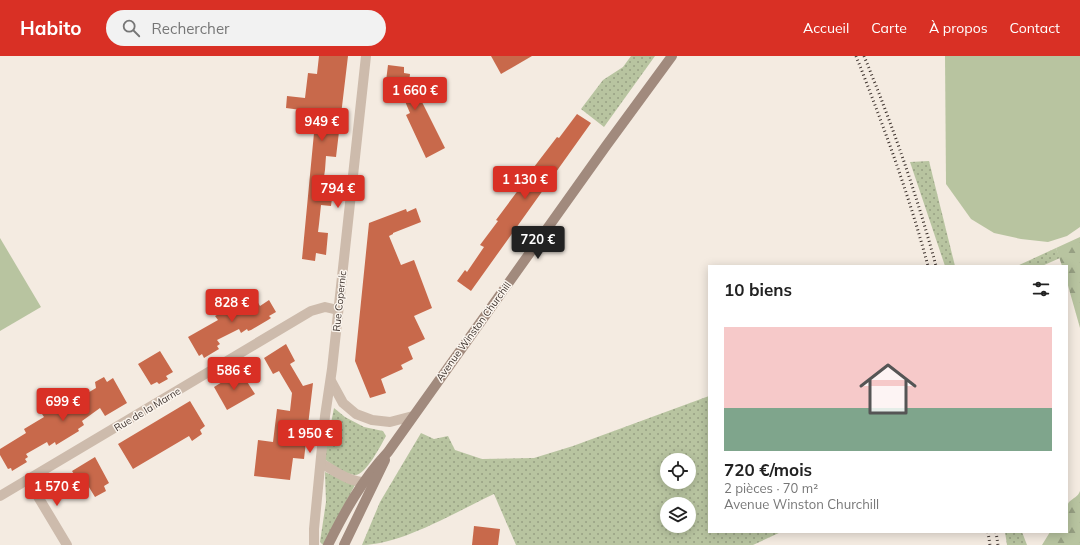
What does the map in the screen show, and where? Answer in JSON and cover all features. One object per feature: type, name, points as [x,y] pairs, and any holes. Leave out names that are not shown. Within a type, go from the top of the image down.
[{"type":"main road","name":"Avenue Winston Churchill","points":[[328,545],[362,482],[388,452],[672,56]]},
{"type":"main road","name":"Avenue Winston Churchill","points":[[344,545],[376,481],[388,452]]},
{"type":"street","name":"Rue Copernic","points":[[314,545],[321,463],[366,56]]},
{"type":"street","name":"Rue de la Marne","points":[[0,496],[311,311],[325,308],[338,310]]},
{"type":"street","points":[[331,381],[343,403],[356,414],[372,420],[390,422],[413,416]]},
{"type":"street","points":[[321,463],[343,476],[362,482],[376,481]]},
{"type":"street","points":[[28,480],[67,545]]},
{"type":"green space","points":[[631,56],[655,56],[604,127],[581,109],[603,80],[623,67]]},
{"type":"green space","points":[[945,56],[1080,56],[1080,227],[1067,236],[1048,242],[1021,239],[994,233],[971,219],[946,184]]},
{"type":"green space","points":[[929,161],[955,265],[945,265],[910,162]]},
{"type":"green space","points":[[1080,237],[1080,328],[1068,286],[1068,265],[1062,265],[1056,248]]},
{"type":"green space","points":[[0,238],[41,307],[0,331]]},
{"type":"green space","points":[[1056,248],[1060,258],[1044,265],[1019,265]]},
{"type":"green space","points":[[708,396],[708,533],[779,533],[753,545],[516,545],[494,494],[447,518],[412,533],[378,544],[362,545],[380,502],[421,433],[434,439],[448,436],[455,450],[482,459],[534,458],[573,446]]},
{"type":"green space","points":[[334,408],[345,417],[364,427],[383,431],[386,436],[373,459],[359,474],[355,475],[347,473],[324,459]]},
{"type":"green space","points":[[325,472],[355,485],[323,545],[320,542],[326,502]]},
{"type":"green space","points":[[1080,491],[1080,545],[1042,545],[1049,533],[1068,533],[1068,504],[1078,495]]},
{"type":"green space","points":[[1005,533],[1022,533],[1027,545],[1007,545]]},
{"type":"building","points":[[319,56],[348,56],[336,157],[326,156],[323,183],[334,184],[331,206],[321,205],[318,232],[328,233],[326,255],[316,253],[315,261],[302,259],[316,112],[286,108],[287,96],[305,98],[308,73],[317,74]]},
{"type":"building","points":[[491,56],[532,56],[501,74]]},
{"type":"building","points":[[388,65],[404,67],[404,73],[410,74],[409,83],[412,82],[445,148],[426,158],[406,115],[410,113],[398,85],[385,89]]},
{"type":"building","points":[[577,114],[591,123],[471,291],[457,281],[465,270],[467,272],[484,247],[480,245],[498,221],[496,220],[522,185],[521,184],[557,137],[559,138]]},
{"type":"building","points":[[416,208],[421,222],[389,236],[401,265],[414,260],[432,308],[414,316],[425,339],[408,347],[413,359],[401,365],[403,369],[381,379],[386,393],[370,398],[355,361],[369,223],[406,209],[407,212]]},
{"type":"building","points":[[251,291],[260,306],[269,300],[276,312],[269,316],[271,318],[251,330],[248,331],[247,329],[241,333],[239,329],[217,340],[220,344],[217,346],[219,349],[204,358],[202,354],[199,356],[188,337],[218,320],[215,316],[237,304],[234,300]]},
{"type":"building","points":[[286,344],[295,361],[290,364],[303,386],[313,383],[304,459],[293,458],[290,480],[254,476],[258,440],[273,442],[277,409],[290,411],[292,393],[279,371],[273,374],[264,358]]},
{"type":"building","points":[[160,351],[173,372],[166,376],[168,379],[159,384],[157,382],[151,385],[138,364]]},
{"type":"building","points":[[240,371],[255,394],[227,410],[214,387]]},
{"type":"building","points":[[104,377],[107,382],[113,378],[127,403],[105,416],[100,408],[82,421],[84,425],[78,429],[79,431],[56,445],[55,442],[49,446],[47,442],[26,454],[28,457],[25,459],[27,462],[12,471],[11,468],[8,469],[0,455],[0,449],[26,433],[24,429],[44,417],[42,414],[60,404],[62,408],[96,388],[95,382]]},
{"type":"building","points":[[190,401],[205,426],[200,430],[202,434],[192,441],[189,436],[133,469],[118,444]]},
{"type":"building","points":[[95,457],[109,483],[104,486],[106,491],[95,497],[87,484],[82,487],[72,471]]},
{"type":"building","points":[[474,526],[500,529],[498,545],[472,545]]},
{"type":"railway","points":[[856,56],[895,160],[913,213],[928,265]]},
{"type":"railway","points":[[864,56],[903,160],[921,213],[936,265]]},
{"type":"railway","points":[[988,533],[990,545]]},
{"type":"railway","points":[[996,533],[998,545]]}]
